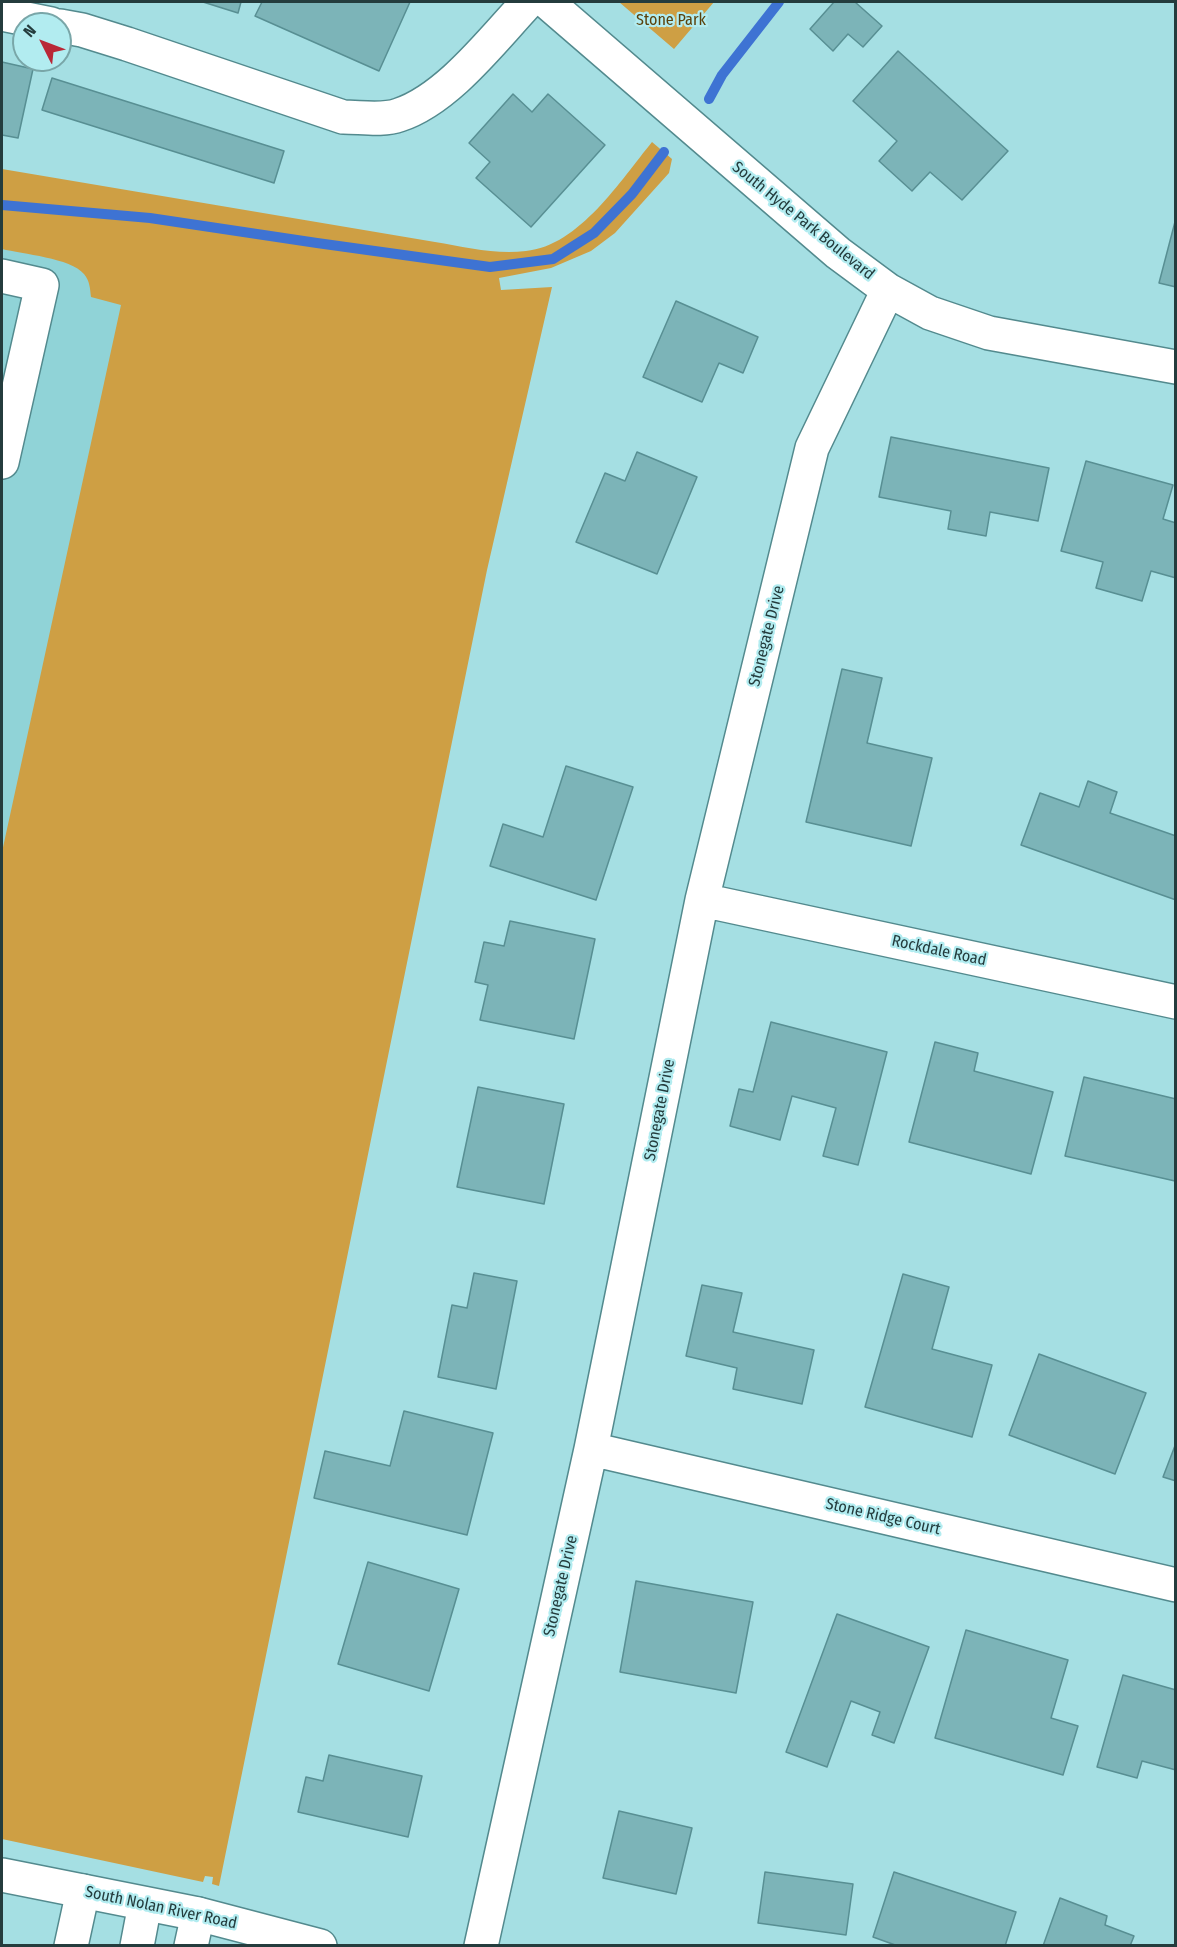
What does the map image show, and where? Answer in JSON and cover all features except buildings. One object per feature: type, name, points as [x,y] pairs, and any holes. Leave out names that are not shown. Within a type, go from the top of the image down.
[{"type":"street","points":[[72,28],[127,44],[343,117],[398,116],[426,102],[453,81],[528,2]]},
{"type":"street","name":"South Hyde Park Boulevard","points":[[547,2],[829,246],[888,290],[930,314],[989,333],[1176,367]]},
{"type":"street","points":[[2,276],[42,285],[2,462]]},
{"type":"street","name":"Stonegate Drive","points":[[481,1946],[591,1449],[702,900],[812,448],[888,290]]},
{"type":"street","name":"Rockdale Road","points":[[702,900],[1176,1002]]},
{"type":"street","name":"Stone Ridge Court","points":[[591,1449],[1176,1585]]},
{"type":"street","name":"South Nolan River Road","points":[[2,1875],[198,1914],[320,1946]]},
{"type":"street","points":[[71,1946],[83,1891]]},
{"type":"street","points":[[137,1946],[145,1904]]},
{"type":"street","points":[[191,1946],[198,1914]]},
{"type":"shaded area","points":[[2,232],[190,269],[2,1167]]},
{"type":"green space","name":"Stone Park","points":[[619,2],[714,2],[674,49]]},
{"type":"green space","points":[[652,142],[672,159],[669,173],[615,233],[591,251],[551,268],[499,278],[501,290],[552,287],[487,570],[219,1886],[212,1884],[213,1877],[205,1876],[203,1882],[2,1839],[2,852],[121,305],[91,297],[84,274],[69,264],[46,257],[2,249],[2,169],[469,248],[515,252],[545,246],[564,237],[581,224],[612,192]]},
{"type":"waterway","points":[[709,99],[722,75],[779,2]]},
{"type":"waterway","points":[[2,205],[150,218],[490,267],[553,259],[594,233],[632,194],[664,152]]}]
